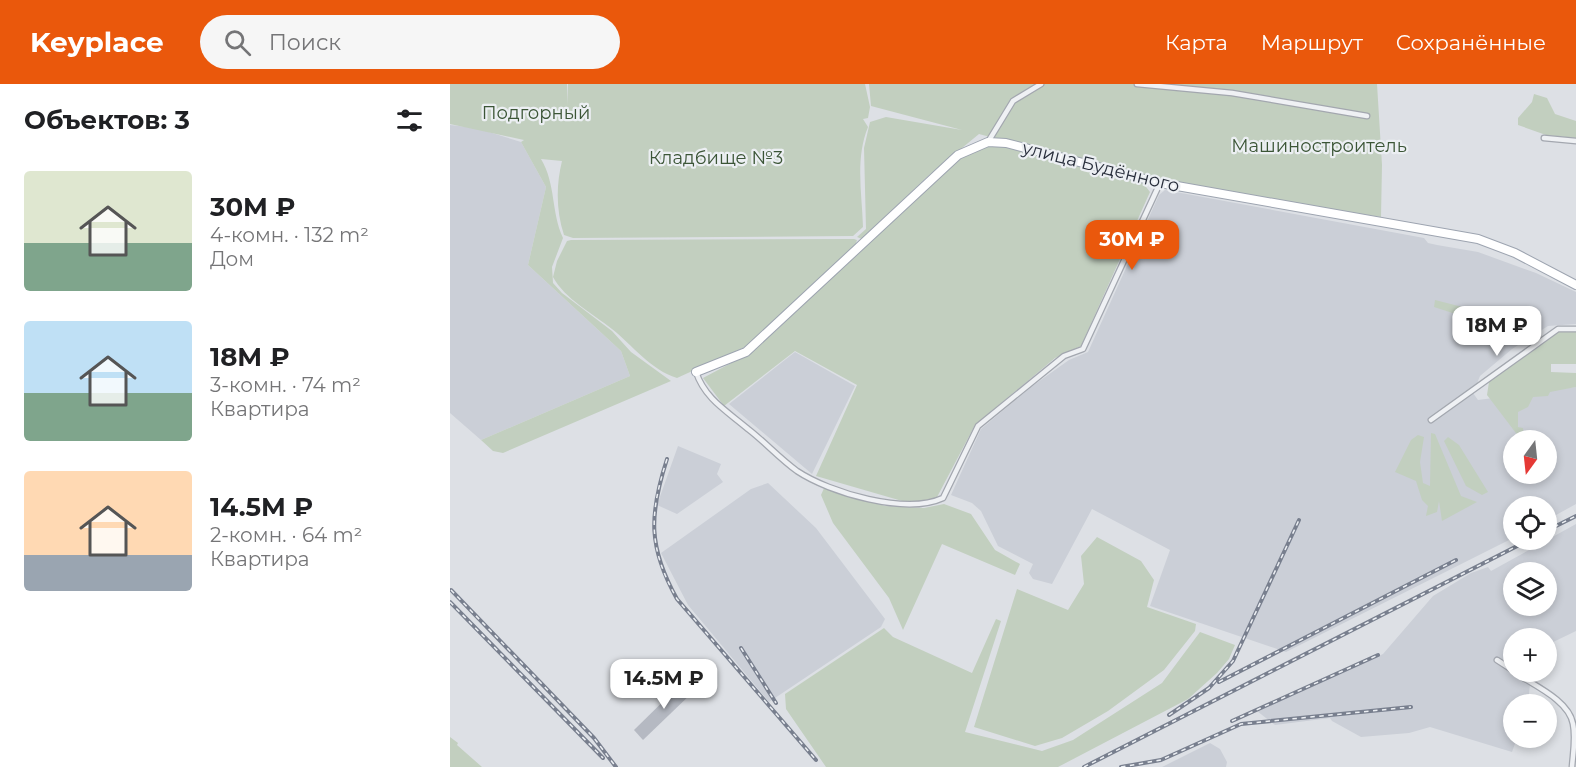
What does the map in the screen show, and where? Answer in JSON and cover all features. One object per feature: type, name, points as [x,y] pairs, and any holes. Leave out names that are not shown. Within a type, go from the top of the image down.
[{"type":"main road","name":"улица Будённого","points":[[988,142],[1006,143],[1160,183],[1478,239],[1515,253],[1576,285]]},
{"type":"main road","points":[[696,372],[746,352],[958,155],[988,142]]},
{"type":"street","points":[[988,142],[1013,101],[1026,90],[1041,84]]},
{"type":"street","points":[[1137,84],[1232,93],[1367,116]]},
{"type":"street","points":[[1544,138],[1576,141]]},
{"type":"street","points":[[696,372],[701,388],[718,405],[796,470],[813,480],[893,504],[914,505],[934,502],[943,498],[978,426],[1064,357],[1083,350],[1160,183]]},
{"type":"street","points":[[1431,420],[1558,330],[1576,329]]},
{"type":"street","points":[[1497,660],[1503,664]]},
{"type":"street","points":[[1529,682],[1565,706],[1573,721],[1572,767]]},
{"type":"shaded area","points":[[450,125],[476,128],[521,142],[546,187],[528,265],[621,351],[630,376],[481,440],[450,413]]},
{"type":"shaded area","points":[[1165,190],[1424,238],[1428,243],[1478,252],[1536,273],[1576,292],[1576,324],[1548,326],[1512,349],[1480,376],[1473,393],[1478,400],[1576,387],[1576,504],[1557,514],[1557,496],[1503,496],[1503,543],[1286,652],[1150,606],[1170,550],[1092,509],[1052,584],[1033,579],[1029,573],[1033,564],[998,546],[981,511],[972,503],[951,495],[981,429],[1031,387],[1069,360],[1088,352],[1159,195]]},
{"type":"shaded area","points":[[795,352],[855,386],[812,474],[729,404]]},
{"type":"shaded area","points":[[678,446],[721,464],[717,474],[723,482],[677,514],[657,505]]},
{"type":"shaded area","points":[[768,483],[816,528],[885,619],[881,627],[769,702],[688,605],[661,553],[751,489]]},
{"type":"shaded area","points":[[1576,524],[1576,631],[1557,640],[1557,628],[1503,628],[1503,682],[1530,682],[1529,694],[1503,694],[1503,748],[1513,748],[1512,752],[1430,727],[1409,733],[1361,737],[1330,718],[1275,725],[1257,711],[1383,654],[1433,596],[1471,573],[1488,567],[1491,571],[1503,564],[1503,616],[1557,616],[1557,562],[1507,562],[1529,550],[1557,550],[1557,535]]},
{"type":"shaded area","points":[[1210,743],[1220,749],[1227,762],[1226,767],[1162,767]]},
{"type":"green space","name":"Кладбище №3","points":[[450,84],[567,84],[567,105],[568,84],[865,84],[870,107],[868,118],[863,119],[868,127],[860,164],[863,227],[853,236],[573,238],[564,235],[559,217],[558,189],[562,161],[541,159],[549,178],[563,238],[552,267],[553,283],[562,293],[612,331],[631,352],[671,381],[503,453],[493,451],[481,440],[630,376],[621,351],[528,265],[546,187],[521,142],[524,140],[450,124]]},
{"type":"green space","name":"Машиностроитель","points":[[869,84],[1377,84],[1382,165],[1381,217],[1162,183],[979,134],[928,176],[862,239],[857,237],[866,229],[864,148],[870,122],[886,117],[962,130],[871,106]]},
{"type":"green space","points":[[1534,94],[1547,98],[1555,114],[1576,121],[1576,138],[1546,135],[1518,125],[1518,118],[1532,102]]},
{"type":"green space","points":[[993,144],[1143,183],[1150,192],[1081,346],[1055,358],[975,425],[936,499],[909,503],[816,476],[857,385],[795,351],[724,406],[703,378],[748,354],[778,329],[870,239],[964,155]]},
{"type":"green space","points":[[571,240],[857,240],[855,246],[761,335],[745,347],[677,378],[650,363],[612,329],[564,292],[553,277],[557,261],[567,241]]},
{"type":"green space","points":[[1435,300],[1486,313],[1496,320],[1493,326],[1434,307]]},
{"type":"green space","points":[[1559,332],[1576,332],[1576,364],[1551,364],[1551,372],[1576,373],[1576,387],[1550,392],[1548,396],[1533,397],[1528,407],[1518,412],[1518,427],[1523,430],[1514,430],[1487,395],[1489,382],[1520,357]]},
{"type":"green space","points":[[1431,433],[1435,434],[1461,496],[1477,502],[1442,521],[1439,501],[1437,512],[1426,516],[1428,506],[1422,500],[1416,481],[1395,472],[1411,440],[1418,435],[1424,437],[1420,462],[1423,483],[1430,486]]},
{"type":"green space","points":[[1448,437],[1459,445],[1488,492],[1482,495],[1466,486],[1444,441]]},
{"type":"green space","points":[[825,486],[885,506],[924,508],[944,504],[971,514],[995,550],[1020,564],[1015,575],[942,544],[903,630],[889,598],[833,523],[821,495]]},
{"type":"green space","points":[[1097,537],[1141,561],[1154,580],[1147,607],[1196,624],[1195,631],[1164,670],[1108,711],[1062,738],[1035,746],[974,727],[1017,589],[1068,610],[1084,584],[1081,556]]},
{"type":"green space","points":[[996,619],[1001,621],[965,732],[1042,751],[1073,740],[1162,683],[1200,632],[1235,645],[1229,659],[1217,673],[1188,699],[1058,767],[826,767],[786,709],[785,694],[884,628],[893,637],[972,673]]},
{"type":"green space","points":[[450,737],[458,743],[457,745],[482,767],[450,767]]},
{"type":"building","points":[[685,680],[695,690],[643,740],[634,730]]},
{"type":"railway","points":[[667,459],[657,497],[654,530],[661,563],[677,599],[816,760]]},
{"type":"railway","points":[[1557,526],[1576,516]]},
{"type":"railway","points":[[1169,715],[1209,688],[1233,661],[1299,520]]},
{"type":"railway","points":[[1084,767],[1509,550]]},
{"type":"railway","points":[[1219,682],[1456,560]]},
{"type":"railway","points":[[451,590],[594,738],[616,767]]},
{"type":"railway","points":[[450,602],[603,758]]},
{"type":"railway","points":[[741,648],[776,703]]},
{"type":"railway","points":[[1232,721],[1378,655]]},
{"type":"railway","points":[[1121,767],[1161,760],[1241,724],[1411,707]]},
{"type":"park label","name":"Подгорный","points":[[536,113]]}]
